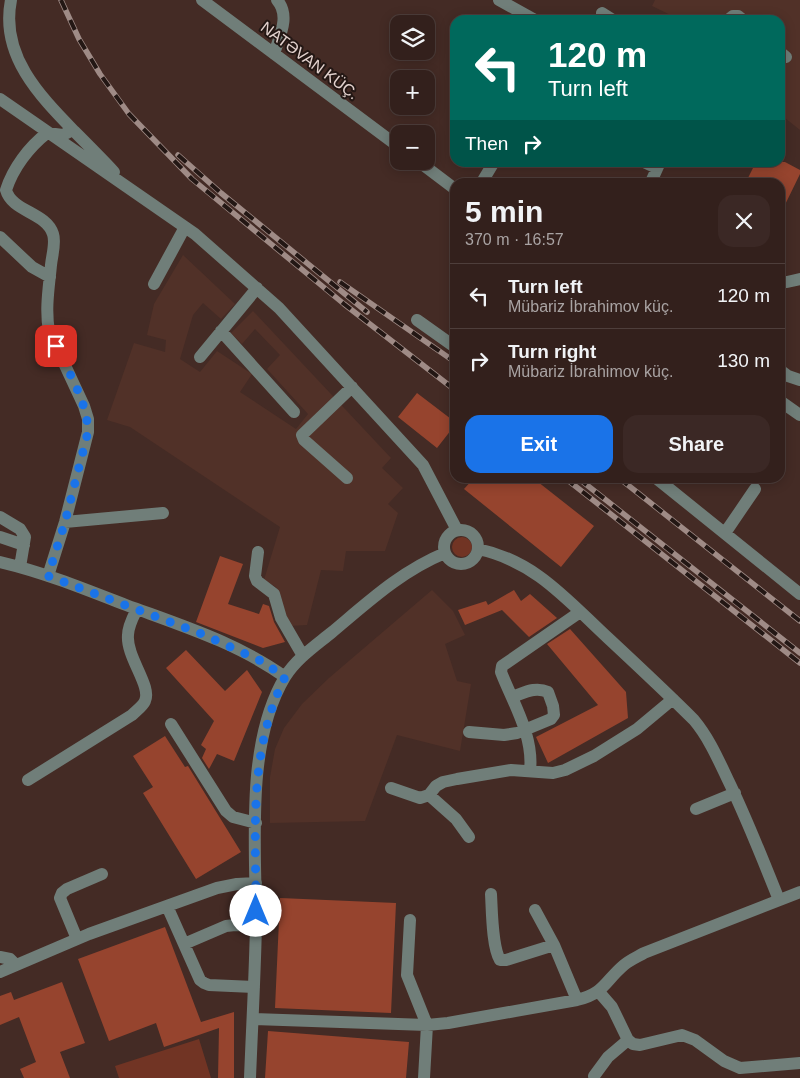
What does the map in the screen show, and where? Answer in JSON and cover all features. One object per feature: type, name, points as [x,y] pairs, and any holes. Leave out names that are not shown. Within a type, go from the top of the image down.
[{"type":"street","points":[[11,0],[8,19],[9,34],[13,50],[21,68],[38,93],[52,109],[131,190]]},
{"type":"street","name":"NATƏVAN KÜÇ.","points":[[202,0],[390,140]]},
{"type":"street","points":[[274,54],[285,20],[281,4],[277,0]]},
{"type":"street","points":[[500,0],[526,15]]},
{"type":"street","points":[[0,98],[185,227],[220,255],[279,308],[423,465],[457,530]]},
{"type":"street","points":[[47,132],[63,135],[73,130]]},
{"type":"street","points":[[47,132],[27,151],[6,190],[7,196],[41,219],[53,234],[54,243],[47,320],[48,331],[84,406],[88,419],[88,432],[65,522],[48,576]]},
{"type":"street","points":[[484,178],[491,167]]},
{"type":"street","points":[[430,170],[450,185]]},
{"type":"street","points":[[154,284],[185,227]]},
{"type":"street","points":[[0,237],[32,267],[50,277]]},
{"type":"street","points":[[785,282],[800,279]]},
{"type":"street","points":[[200,357],[257,288]]},
{"type":"street","points":[[417,320],[450,343]]},
{"type":"street","points":[[221,331],[294,412]]},
{"type":"street","points":[[785,374],[800,380]]},
{"type":"street","points":[[347,478],[304,440],[302,435],[352,387]]},
{"type":"street","points":[[785,405],[800,416]]},
{"type":"street","points":[[662,483],[800,594]]},
{"type":"street","points":[[725,533],[755,489]]},
{"type":"street","points":[[65,522],[163,513]]},
{"type":"street","points":[[0,517],[23,532],[25,537],[20,567]]},
{"type":"street","points":[[462,529],[471,532],[477,540],[478,549],[475,558],[462,564],[452,562],[445,553],[444,548],[446,538],[453,532],[462,529]]},
{"type":"street","points":[[0,536],[24,545]]},
{"type":"street","points":[[478,549],[498,553],[535,572],[694,720],[705,734],[748,822],[779,900]]},
{"type":"street","points":[[258,552],[255,576],[257,581],[274,594],[281,618],[303,656]]},
{"type":"street","points":[[250,1078],[256,926],[256,786],[268,716],[285,677],[303,656],[396,580],[429,560],[445,553]]},
{"type":"street","points":[[0,562],[48,576],[180,625],[240,650],[285,677]]},
{"type":"street","points":[[28,780],[132,715],[145,703],[146,687],[132,660],[128,646],[130,624],[137,609]]},
{"type":"street","points":[[530,771],[532,757],[525,731],[501,672],[502,666],[580,612]]},
{"type":"street","points":[[469,732],[504,735],[525,731],[551,719],[554,715],[548,692],[541,689],[512,698]]},
{"type":"street","points":[[391,788],[420,798],[429,795],[436,786],[443,782],[457,779],[511,770],[553,773],[564,770],[594,756],[637,729],[673,699]]},
{"type":"street","points":[[171,724],[226,811],[233,817],[256,823]]},
{"type":"street","points":[[696,809],[734,794]]},
{"type":"street","points":[[429,795],[456,819],[469,837]]},
{"type":"street","points":[[77,939],[60,898],[67,889],[102,874]]},
{"type":"street","points":[[0,972],[77,939],[218,888],[256,883]]},
{"type":"street","points":[[253,1019],[427,1025],[448,1023],[590,997],[599,992],[623,966],[644,953],[800,892]]},
{"type":"street","points":[[491,894],[494,934],[497,956],[500,960],[506,960],[554,946]]},
{"type":"street","points":[[168,906],[200,980],[204,983],[254,986]]},
{"type":"street","points":[[535,910],[554,946],[577,1000]]},
{"type":"street","points":[[410,920],[407,975],[427,1025],[424,1078]]},
{"type":"street","points":[[184,944],[226,926],[256,926]]},
{"type":"street","points":[[0,957],[10,959],[16,964]]},
{"type":"street","points":[[599,992],[612,1006],[628,1040],[633,1044],[640,1045],[682,1035],[688,1036],[724,1061],[740,1068],[800,1064]]},
{"type":"street","points":[[594,1076],[608,1057],[628,1040]]},
{"type":"shaded area","points":[[655,0],[800,0],[800,130],[785,118],[785,15],[671,15],[652,6]]},
{"type":"shaded area","points":[[183,255],[235,304],[221,319],[203,303],[193,315],[180,359],[200,372],[217,351],[252,374],[240,392],[296,429],[308,414],[267,369],[280,355],[255,329],[242,344],[231,333],[253,311],[391,458],[382,468],[403,488],[388,504],[398,513],[385,551],[346,551],[343,571],[321,570],[307,625],[289,626],[276,587],[264,580],[280,527],[130,427],[107,420],[134,343],[165,352],[166,340],[147,335],[154,304]]},
{"type":"shaded area","points":[[462,537],[469,540],[472,547],[469,554],[462,557],[455,554],[452,547],[455,540]]},
{"type":"shaded area","points":[[432,590],[453,611],[465,635],[445,644],[457,681],[471,684],[460,751],[397,735],[365,821],[270,823],[270,777],[275,749],[284,728],[302,704],[329,678]]},
{"type":"shaded area","points":[[199,1039],[211,1078],[119,1078],[115,1066]]},
{"type":"building","points":[[785,162],[800,170],[800,174],[785,205],[785,178],[748,178],[754,167],[785,167]]},
{"type":"building","points":[[417,393],[450,418],[450,431],[437,448],[398,417]]},
{"type":"building","points":[[469,483],[539,483],[594,526],[561,567],[464,489]]},
{"type":"building","points":[[220,556],[243,564],[228,604],[259,614],[263,604],[269,606],[274,622],[285,642],[263,648],[196,622]]},
{"type":"building","points":[[514,590],[521,601],[530,594],[557,618],[529,637],[502,610],[465,625],[458,610],[486,601],[488,605]]},
{"type":"building","points":[[570,629],[626,692],[628,718],[548,763],[536,737],[598,705],[547,644]]},
{"type":"building","points":[[186,650],[225,691],[247,670],[262,692],[234,761],[217,754],[209,769],[202,758],[206,749],[201,745],[214,721],[166,668]]},
{"type":"building","points":[[165,736],[185,767],[188,766],[241,852],[196,879],[143,793],[153,787],[133,756]]},
{"type":"building","points":[[280,898],[396,903],[391,1013],[275,1008]]},
{"type":"building","points":[[165,927],[201,1022],[234,1012],[234,1078],[218,1078],[219,1028],[164,1047],[156,1023],[109,1041],[78,959]]},
{"type":"building","points":[[62,982],[85,1043],[60,1052],[70,1078],[24,1078],[20,1069],[36,1062],[19,1017],[0,1025],[0,996],[11,992],[14,1000]]},
{"type":"building","points":[[268,1031],[409,1042],[406,1078],[265,1078]]},
{"type":"railway","points":[[61,0],[79,39],[100,74],[129,114],[192,179],[344,304],[450,386]]},
{"type":"railway","points":[[178,155],[221,193],[367,312]]},
{"type":"railway","points":[[340,282],[450,359]]},
{"type":"railway","points":[[571,483],[800,663]]},
{"type":"railway","points":[[584,483],[800,653]]},
{"type":"railway","points":[[625,483],[800,621]]},
{"type":"route","points":[[56,346],[84,406],[88,419],[88,432],[72,498],[48,576],[172,622],[240,650],[285,677],[268,716],[259,761],[256,786],[256,911]]}]
